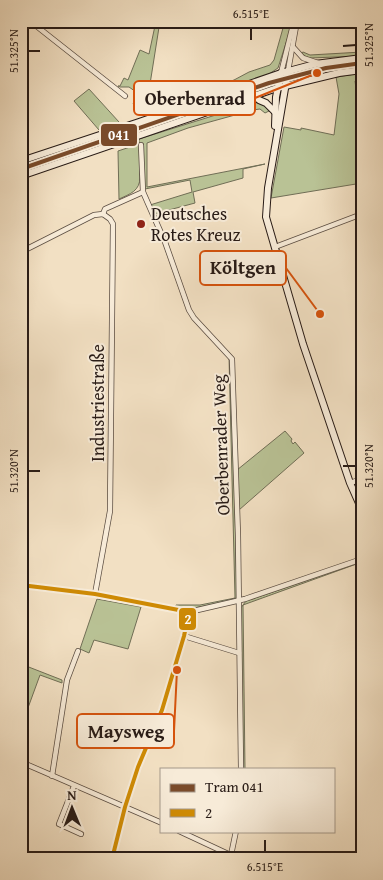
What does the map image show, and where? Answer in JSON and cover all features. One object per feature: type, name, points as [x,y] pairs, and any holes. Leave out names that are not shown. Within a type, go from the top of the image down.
[{"type":"main road","points":[[21,161],[138,123],[281,73],[319,64],[362,58]]},
{"type":"main road","points":[[21,176],[277,88],[339,73],[362,70]]},
{"type":"main road","points":[[288,71],[266,207],[268,227],[303,344],[350,483],[362,510]]},
{"type":"main road","points":[[275,144],[277,88],[281,73]]},
{"type":"main road","points":[[255,96],[276,112]]},
{"type":"street","points":[[30,21],[125,96]]},
{"type":"street","points":[[41,29],[46,21]]},
{"type":"street","points":[[288,71],[296,21]]},
{"type":"street","points":[[281,73],[296,21]]},
{"type":"street","points":[[293,47],[303,58],[314,60],[319,64]]},
{"type":"street","name":"Oberbenrader Weg","points":[[141,145],[142,192],[165,242],[192,316],[232,359],[241,768]]},
{"type":"street","points":[[21,252],[94,215],[103,214],[105,209],[142,192]]},
{"type":"street","name":"Industriestraße","points":[[95,594],[110,511],[113,224],[103,214]]},
{"type":"street","points":[[274,247],[362,214]]},
{"type":"street","points":[[350,483],[362,479]]},
{"type":"street","points":[[21,585],[95,594],[189,612],[237,601],[362,559]]},
{"type":"street","points":[[112,859],[125,806],[138,767],[162,710],[184,636],[189,612]]},
{"type":"street","points":[[184,636],[238,653]]},
{"type":"street","points":[[52,776],[67,680],[78,651]]},
{"type":"street","points":[[21,762],[160,822]]},
{"type":"street","points":[[74,786],[58,824],[81,834]]},
{"type":"street","points":[[181,832],[239,859]]},
{"type":"street","points":[[231,855],[236,832]]},
{"type":"green space","points":[[156,21],[160,21],[147,103],[148,108],[234,80],[249,72],[270,65],[274,60],[285,21],[293,21],[278,68],[266,76],[180,105],[150,112],[149,110],[143,114],[133,104],[139,94],[129,87],[118,86],[120,86],[124,78],[128,80],[140,50],[149,54]]},
{"type":"green space","points":[[303,52],[310,55],[362,52],[362,56],[310,58],[300,54]]},
{"type":"green space","points":[[362,73],[362,80],[355,81],[358,104],[362,104],[362,183],[271,198],[284,127],[301,130],[301,128],[334,135],[339,94],[336,77]]},
{"type":"green space","points":[[89,89],[120,123],[99,130],[74,101]]},
{"type":"green space","points":[[261,102],[271,110],[265,113],[260,109],[253,110],[188,128],[147,143],[147,187],[265,164],[243,169],[243,178],[193,192],[195,203],[154,214],[150,205],[192,192],[190,180],[145,189],[140,161],[140,182],[138,186],[134,191],[119,199],[118,151],[139,144],[139,139]]},
{"type":"green space","points":[[229,357],[232,370],[237,596],[235,600],[189,609],[175,607],[176,605],[200,605],[235,598]]},
{"type":"green space","points":[[285,431],[292,439],[293,444],[295,442],[304,453],[239,510],[237,470]]},
{"type":"green space","points":[[362,562],[243,605],[246,601]]},
{"type":"green space","points":[[97,599],[141,607],[128,649],[94,640],[89,653],[80,649]]},
{"type":"green space","points":[[243,605],[245,768],[243,768],[240,609]]},
{"type":"green space","points":[[21,664],[62,680],[62,683],[40,675],[25,716],[21,715]]},
{"type":"tram line","name":"041","points":[[21,169],[269,83],[326,68],[362,63]]},
{"type":"transit line","name":"2","points":[[21,585],[95,594],[189,612],[184,636],[162,710],[138,767],[125,807],[112,859]]},
{"type":"place","name":"Oberbenrad","points":[[317,73]]},
{"type":"place","name":"Deutsches Rotes Kreuz","points":[[141,224]]},
{"type":"place","name":"Költgen","points":[[320,314]]},
{"type":"place","name":"Maysweg","points":[[177,670]]}]
